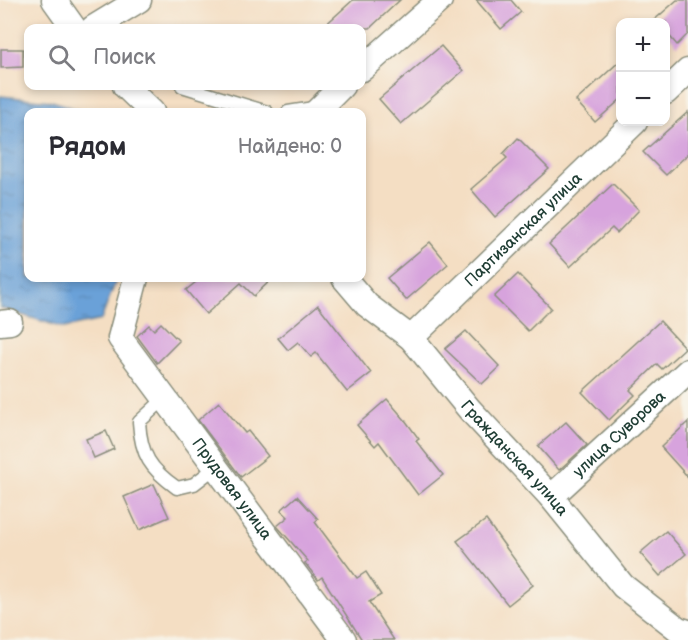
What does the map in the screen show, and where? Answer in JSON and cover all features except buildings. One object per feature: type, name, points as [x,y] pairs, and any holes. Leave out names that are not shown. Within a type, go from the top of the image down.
[{"type":"street","points":[[54,0],[71,24]]},
{"type":"street","points":[[100,24],[139,0]]},
{"type":"street","points":[[366,65],[440,0]]},
{"type":"street","points":[[670,88],[688,71]]},
{"type":"street","points":[[129,90],[145,108]]},
{"type":"street","points":[[320,108],[338,90]]},
{"type":"street","name":"Партизанская улица","points":[[411,338],[631,126]]},
{"type":"street","name":"Прудовая улица","points":[[135,282],[120,338],[344,640]]},
{"type":"street","name":"Гражданская улица","points":[[347,282],[367,305],[411,338],[470,410],[551,497],[623,586],[678,629],[688,632]]},
{"type":"street","name":"улица Суворова","points":[[551,497],[688,371]]},
{"type":"lane","points":[[195,90],[254,108]]},
{"type":"lane","points":[[165,399],[139,422],[141,446],[159,476],[177,488],[194,484],[216,467]]},
{"type":"water","points":[[0,96],[52,101],[72,108],[24,108],[24,282],[115,282],[101,320],[64,328],[0,308]]}]
